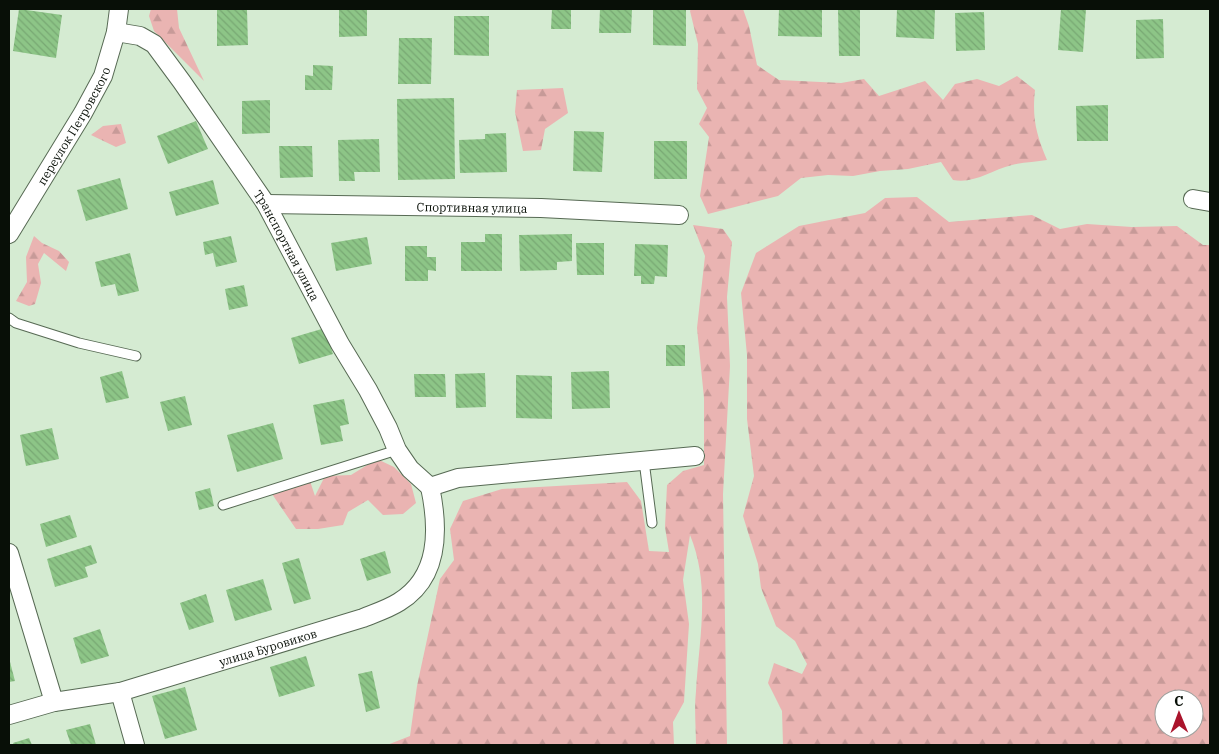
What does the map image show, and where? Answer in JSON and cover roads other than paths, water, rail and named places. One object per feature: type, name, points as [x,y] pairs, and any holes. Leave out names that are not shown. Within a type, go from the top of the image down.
[{"type":"street","name":"переулок Петровского","points":[[9,234],[87,106],[103,76],[116,32],[119,9]]},
{"type":"street","name":"Транспортная улица","points":[[116,32],[140,36],[154,44],[182,82],[266,204],[340,344],[368,390],[388,428],[396,450],[410,469],[430,487]]},
{"type":"street","points":[[1193,199],[1210,202]]},
{"type":"street","name":"Спортивная улица","points":[[266,204],[541,208],[679,215]]},
{"type":"street","points":[[430,487],[458,478],[695,456]]},
{"type":"street","name":"улица Буровиков","points":[[9,715],[54,702],[120,692],[363,618],[398,602],[416,589],[422,581],[434,553],[436,533],[435,509],[430,487]]},
{"type":"street","points":[[9,553],[54,702]]},
{"type":"street","points":[[120,692],[135,745]]},
{"type":"lane","points":[[9,318],[16,323],[79,343],[136,356]]},
{"type":"lane","points":[[223,505],[396,450]]},
{"type":"lane","points":[[644,461],[652,524]]}]
